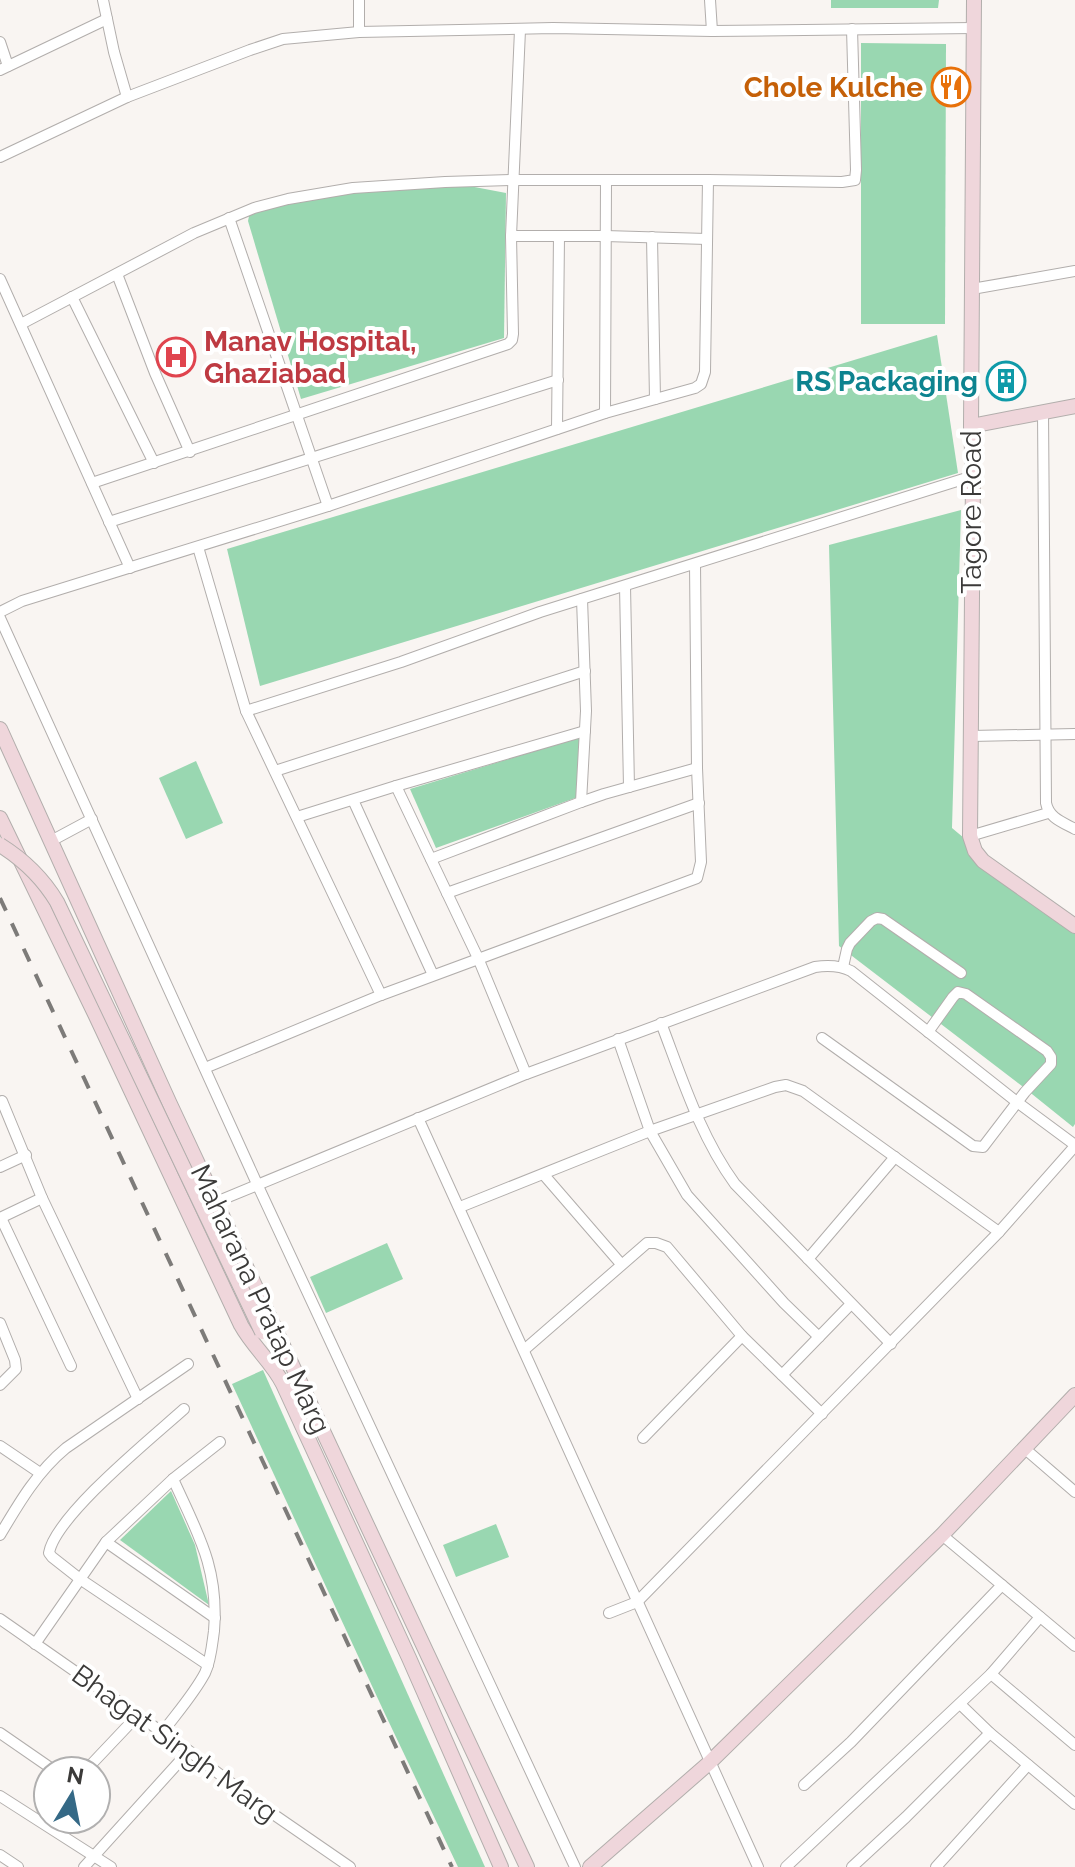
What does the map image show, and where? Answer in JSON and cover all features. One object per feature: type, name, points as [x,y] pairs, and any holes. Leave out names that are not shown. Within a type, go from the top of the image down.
[{"type":"main road","name":"Tagore Road","points":[[970,836],[974,0]]},
{"type":"main road","points":[[971,426],[1075,406]]},
{"type":"main road","name":"Maharana Pratap Marg","points":[[0,729],[216,1202],[527,1867]]},
{"type":"main road","name":"Maharana Pratap Marg","points":[[0,818],[241,1325],[249,1339],[272,1364],[283,1384],[501,1867]]},
{"type":"main road","points":[[970,836],[975,851],[983,861],[1075,926]]},
{"type":"main road","points":[[0,845],[31,868],[57,902],[262,1332],[272,1364]]},
{"type":"main road","points":[[35,891],[67,875]]},
{"type":"main road","points":[[590,1867],[709,1763],[942,1535],[1075,1395]]},
{"type":"main road","points":[[374,1583],[391,1575]]},
{"type":"main road","points":[[445,1739],[464,1732]]},
{"type":"street","points":[[103,0],[127,97]]},
{"type":"street","points":[[359,0],[359,32]]},
{"type":"street","points":[[710,0],[712,31]]},
{"type":"street","points":[[0,42],[4,68],[107,19]]},
{"type":"street","points":[[0,157],[127,97],[283,39],[359,32],[553,28],[712,31],[974,28]]},
{"type":"street","points":[[21,324],[194,233],[254,208],[288,199],[353,188],[445,182],[855,180],[852,29]]},
{"type":"street","points":[[92,483],[508,344],[512,340],[511,236],[520,30]]},
{"type":"street","points":[[575,1867],[258,1186],[0,615],[22,601],[328,506],[605,413],[695,388],[704,379],[708,180]]},
{"type":"street","points":[[605,413],[606,181]]},
{"type":"street","points":[[229,218],[328,506]]},
{"type":"street","points":[[511,236],[707,239]]},
{"type":"street","points":[[557,429],[559,236]]},
{"type":"street","points":[[652,237],[655,399]]},
{"type":"street","points":[[972,289],[1075,271]]},
{"type":"street","points":[[117,274],[155,373],[190,452]]},
{"type":"street","points":[[0,279],[130,568]]},
{"type":"street","points":[[72,297],[154,463]]},
{"type":"street","points":[[109,522],[558,380]]},
{"type":"street","points":[[1043,413],[1048,813]]},
{"type":"street","points":[[246,711],[401,662],[540,612],[973,476]]},
{"type":"street","points":[[198,547],[246,711],[381,995]]},
{"type":"street","points":[[205,1068],[381,995],[697,878],[701,862],[695,564]]},
{"type":"street","points":[[625,586],[629,787]]},
{"type":"street","points":[[581,802],[585,731],[582,599]]},
{"type":"street","points":[[275,771],[585,671]]},
{"type":"street","points":[[297,817],[585,731]]},
{"type":"street","points":[[971,736],[1075,734]]},
{"type":"street","points":[[431,859],[581,802],[697,768]]},
{"type":"street","points":[[396,786],[478,958],[526,1074]]},
{"type":"street","points":[[353,800],[433,975]]},
{"type":"street","points":[[447,893],[699,803]]},
{"type":"street","points":[[970,836],[1048,813],[1075,829]]},
{"type":"street","points":[[51,841],[92,819]]},
{"type":"street","points":[[843,967],[850,943],[877,918],[883,919],[961,973]]},
{"type":"street","points":[[216,1202],[526,1074],[815,967],[829,965],[851,971],[1075,1146],[999,1232],[637,1602],[609,1613]]},
{"type":"street","points":[[822,1038],[979,1148],[986,1145],[1017,1102],[1051,1064],[1047,1051],[966,994],[958,992],[953,997],[928,1032]]},
{"type":"street","points":[[661,1023],[696,1116],[735,1184],[891,1344]]},
{"type":"street","points":[[618,1039],[650,1131],[687,1195],[784,1303],[819,1337]]},
{"type":"street","points":[[460,1207],[650,1131],[786,1085],[803,1091],[999,1232]]},
{"type":"street","points":[[1,1102],[42,1198],[138,1399]]},
{"type":"street","points":[[418,1118],[758,1867]]},
{"type":"street","points":[[0,1167],[26,1155]]},
{"type":"street","points":[[808,1259],[895,1157]]},
{"type":"street","points":[[544,1175],[621,1264]]},
{"type":"street","points":[[42,1198],[0,1218],[71,1366]]},
{"type":"street","points":[[524,1350],[621,1264],[647,1243],[656,1243],[667,1247],[742,1336],[822,1414]]},
{"type":"street","points":[[782,1375],[851,1304]]},
{"type":"street","points":[[0,1323],[16,1369],[0,1385]]},
{"type":"street","points":[[643,1438],[742,1336]]},
{"type":"street","points":[[0,1535],[5,1516],[48,1463],[188,1364]]},
{"type":"street","points":[[184,1409],[97,1487],[53,1541],[49,1553],[80,1579],[208,1665]]},
{"type":"street","points":[[35,1644],[106,1542],[173,1479],[220,1442]]},
{"type":"street","points":[[0,1446],[40,1473]]},
{"type":"street","points":[[1024,1448],[1075,1492]]},
{"type":"street","points":[[162,1733],[208,1665],[215,1618],[214,1586],[206,1553],[173,1479]]},
{"type":"street","points":[[942,1535],[1075,1646]]},
{"type":"street","points":[[106,1542],[215,1618]]},
{"type":"street","points":[[804,1785],[851,1742],[1002,1585]]},
{"type":"street","points":[[786,1867],[991,1674],[1040,1617]]},
{"type":"street","name":"Bhagat Singh Marg","points":[[0,1619],[348,1867]]},
{"type":"street","points":[[991,1674],[1075,1745]]},
{"type":"street","points":[[960,1704],[1075,1804]]},
{"type":"street","points":[[100,1755],[138,1715]]},
{"type":"street","points":[[0,1733],[32,1755]]},
{"type":"street","points":[[852,1867],[990,1733]]},
{"type":"street","points":[[84,1867],[189,1751]]},
{"type":"street","points":[[936,1867],[1028,1765]]},
{"type":"street","points":[[0,1796],[111,1867]]},
{"type":"street","points":[[0,1855],[18,1867]]},
{"type":"green space","points":[[831,0],[939,0],[938,8],[831,8]]},
{"type":"green space","points":[[861,43],[946,44],[945,324],[861,324]]},
{"type":"green space","points":[[464,185],[506,193],[504,338],[301,399],[249,216],[288,199],[353,188]]},
{"type":"green space","points":[[937,335],[958,473],[260,686],[227,549]]},
{"type":"green space","points":[[961,510],[952,828],[1075,931],[1073,1127],[839,946],[829,545]]},
{"type":"green space","points":[[581,737],[578,797],[436,848],[410,789]]},
{"type":"green space","points":[[196,761],[223,823],[186,839],[159,778]]},
{"type":"green space","points":[[387,1243],[403,1279],[326,1313],[310,1277]]},
{"type":"green space","points":[[263,1370],[485,1867],[458,1867],[232,1384]]},
{"type":"green space","points":[[171,1491],[195,1545],[209,1605],[120,1540]]},
{"type":"green space","points":[[496,1524],[509,1557],[456,1577],[443,1545]]},
{"type":"railway","points":[[0,898],[452,1867]]},
{"type":"place","name":"Chole Kulche","points":[[951,87]]},
{"type":"place","name":"Manav Hospital, Ghaziabad","points":[[176,357]]},
{"type":"place","name":"RS Packaging","points":[[1006,381]]}]
